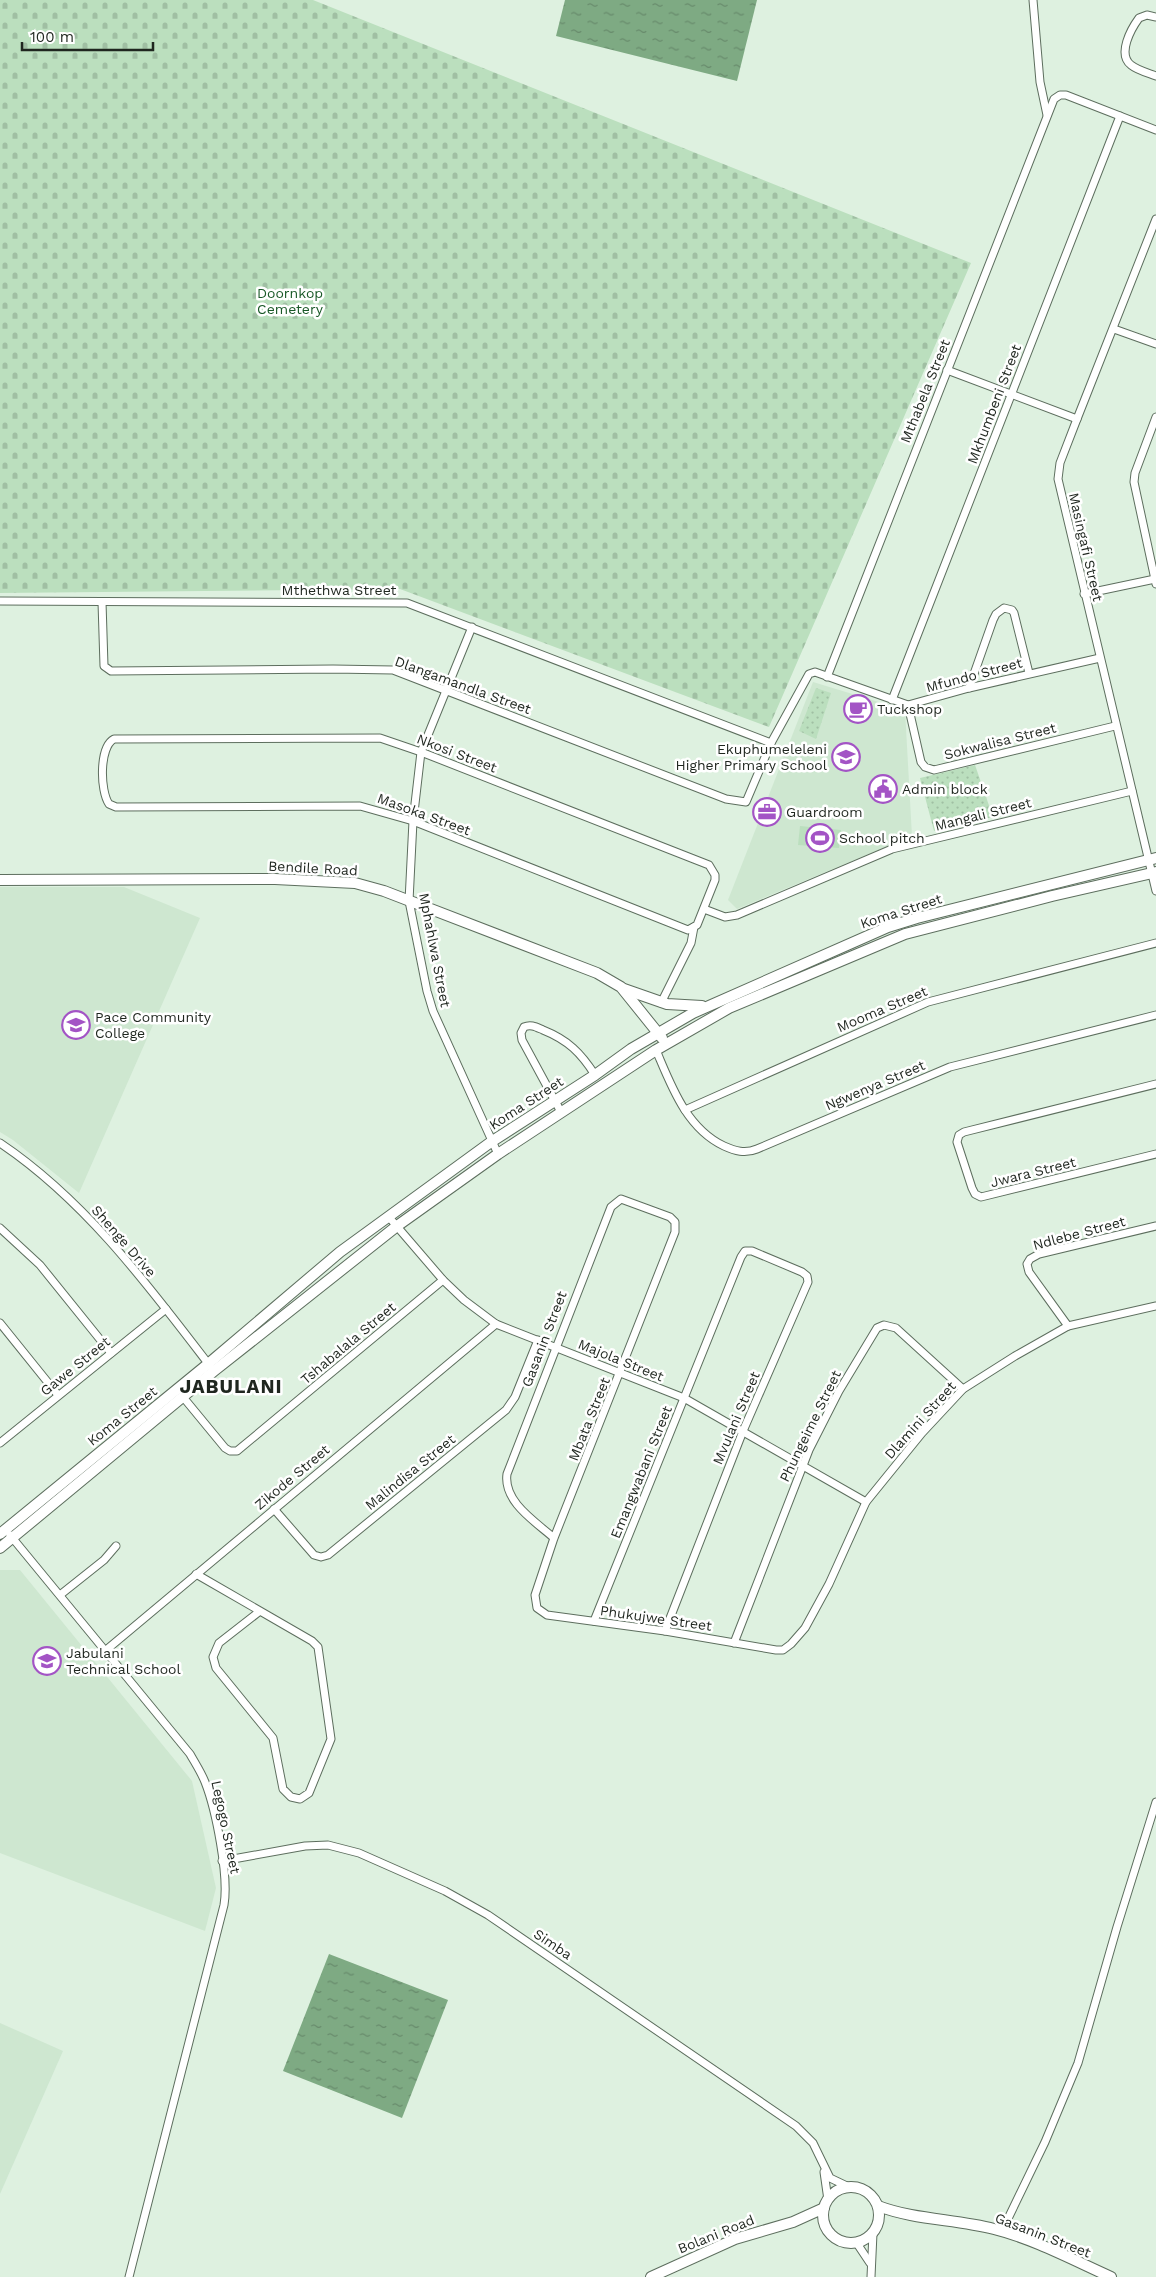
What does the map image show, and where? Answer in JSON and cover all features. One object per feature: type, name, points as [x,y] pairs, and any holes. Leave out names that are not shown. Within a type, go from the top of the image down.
[{"type":"main road","name":"Koma Street","points":[[6,1534],[183,1397],[211,1368],[314,1273],[388,1216],[491,1142],[658,1032],[708,1006],[894,924],[1153,858]]},
{"type":"main road","name":"Koma Street","points":[[0,1548],[6,1534],[211,1368],[397,1226],[498,1154],[666,1044],[729,1008],[905,934],[1052,896],[1154,873]]},
{"type":"main road","name":"Bendile Road","points":[[0,880],[274,879],[361,884],[409,900],[597,973],[621,987],[666,1044]]},
{"type":"main road","points":[[621,987],[662,1003],[690,1007],[708,1006]]},
{"type":"main road","points":[[849,2187],[860,2189],[868,2193],[878,2206],[878,2223],[873,2233],[864,2240],[846,2242],[836,2238],[825,2224],[826,2204],[838,2191],[849,2187]]},
{"type":"main road","name":"Bolani Road","points":[[651,2277],[735,2239],[793,2222],[826,2204]]},
{"type":"main road","name":"Gasanin Street","points":[[878,2206],[905,2215]]},
{"type":"main road","name":"Gasanin Street","points":[[878,2223],[894,2215],[905,2215],[1002,2231],[1111,2277]]},
{"type":"main road","name":"Bolani Road","points":[[793,2222],[809,2221],[825,2224]]},
{"type":"street","points":[[1040,0],[1034,4],[1040,82],[1047,115]]},
{"type":"street","points":[[1156,17],[1147,15],[1139,18],[1129,37],[1125,53],[1125,58],[1132,66],[1156,76]]},
{"type":"street","name":"Mthabela Street","points":[[828,677],[1056,96],[1066,95],[1156,130]]},
{"type":"street","name":"Mkhumbeni Street","points":[[892,700],[1120,116]]},
{"type":"street","name":"Masingafi Street","points":[[1156,219],[1060,463],[1058,478],[1115,726],[1132,791],[1153,858],[1156,891]]},
{"type":"street","points":[[1114,329],[1156,344]]},
{"type":"street","points":[[947,370],[1077,419]]},
{"type":"street","points":[[1084,594],[1155,581],[1134,479],[1156,417]]},
{"type":"street","name":"Mthethwa Street","points":[[0,601],[394,602],[416,605],[771,744]]},
{"type":"street","name":"Dlangamandla Street","points":[[102,602],[104,666],[111,671],[385,669],[406,674],[726,799],[746,802],[771,744]]},
{"type":"street","points":[[969,688],[993,620],[996,614],[1004,608],[1014,612],[1029,673]]},
{"type":"street","name":"Mphahlwa Street","points":[[472,627],[421,752],[413,821],[409,900],[427,991],[433,1010],[498,1154]]},
{"type":"street","name":"Mfundo Street","points":[[908,705],[1029,673],[1100,658]]},
{"type":"street","points":[[771,744],[805,678],[815,672],[908,705]]},
{"type":"street","name":"Sokwalisa Street","points":[[908,705],[921,762],[925,767],[934,770],[1115,726]]},
{"type":"street","name":"Nkosi Street","points":[[108,743],[114,739],[380,738],[421,752],[709,865],[715,875],[715,880],[697,925],[691,928],[691,943],[662,1003]]},
{"type":"street","name":"Masoka Street","points":[[108,743],[103,757],[106,796],[108,803],[114,807],[360,806],[413,821],[691,928]]},
{"type":"street","name":"Mangali Street","points":[[704,909],[724,916],[737,915],[892,849],[1132,791]]},
{"type":"street","name":"Mooma Street","points":[[685,1110],[928,1002],[1156,943]]},
{"type":"street","name":"Ngwenya Street","points":[[656,1050],[685,1110],[697,1127],[718,1143],[736,1151],[753,1151],[950,1067],[1156,1015]]},
{"type":"street","points":[[561,1112],[522,1040],[521,1033],[526,1026],[534,1026],[568,1042],[581,1054],[595,1075]]},
{"type":"street","name":"Jwara Street","points":[[1156,1084],[964,1132],[958,1137],[958,1143],[972,1188],[975,1194],[981,1197],[1156,1154]]},
{"type":"street","name":"Shenge Drive","points":[[0,1143],[55,1186],[93,1222],[166,1309],[211,1368]]},
{"type":"street","name":"Gasanin Street","points":[[554,1538],[510,1496],[506,1482],[507,1474],[556,1347],[613,1204],[623,1199],[670,1217],[675,1225]]},
{"type":"street","name":"Majola Street","points":[[388,1216],[443,1280],[464,1300],[496,1324],[684,1398],[866,1502]]},
{"type":"street","name":"Mbata Street","points":[[534,1595],[554,1538],[674,1236],[675,1225]]},
{"type":"street","name":"Ndlebe Street","points":[[1068,1326],[1029,1272],[1027,1264],[1030,1259],[1038,1254],[1156,1226]]},
{"type":"street","points":[[0,1228],[40,1265],[110,1352]]},
{"type":"street","name":"Emangwabani Street","points":[[594,1622],[741,1257],[747,1250]]},
{"type":"street","name":"Mvulani Street","points":[[665,1631],[742,1431],[808,1280],[802,1272],[747,1250]]},
{"type":"street","name":"Tshabalala Street","points":[[183,1397],[223,1446],[228,1450],[237,1451],[443,1280]]},
{"type":"street","name":"Dlamini Street","points":[[787,1648],[802,1634],[822,1597],[866,1502],[922,1433],[963,1389],[998,1366],[1068,1326],[1156,1306]]},
{"type":"street","name":"Gawe Street","points":[[2,1441],[110,1352],[166,1309]]},
{"type":"street","points":[[0,1324],[58,1395]]},
{"type":"street","name":"Zikode Street","points":[[105,1651],[496,1324]]},
{"type":"street","name":"Phungeime Street","points":[[734,1643],[802,1466],[839,1391],[869,1338],[880,1326],[889,1325],[896,1328],[963,1389]]},
{"type":"street","name":"Malindisa Street","points":[[274,1508],[314,1555],[321,1557],[328,1555],[506,1410],[515,1397],[538,1340]]},
{"type":"street","points":[[0,1432],[2,1441]]},
{"type":"street","name":"Legogo Street","points":[[6,1534],[60,1595],[190,1754],[201,1772],[211,1804],[222,1861],[226,1887],[224,1905],[129,2277]]},
{"type":"street","points":[[60,1595],[104,1560],[116,1546]]},
{"type":"street","points":[[196,1574],[260,1610],[314,1642],[319,1650],[331,1739],[309,1793],[300,1799],[291,1797],[283,1789],[273,1738],[216,1668],[213,1657],[219,1643],[260,1610]]},
{"type":"street","name":"Phukujwe Street","points":[[534,1595],[537,1608],[547,1615],[665,1631],[776,1650],[787,1648]]},
{"type":"street","points":[[1002,2231],[1046,2142],[1078,2063],[1117,1927],[1156,1802]]},
{"type":"street","name":"Simba","points":[[222,1861],[305,1846],[328,1845],[366,1856],[467,1901],[796,2126],[813,2143],[823,2166]]},
{"type":"street","points":[[823,2166],[830,2178],[849,2187]]},
{"type":"street","points":[[823,2166],[826,2204]]},
{"type":"street","points":[[871,2277],[873,2233]]},
{"type":"street","points":[[856,2242],[872,2266]]},
{"type":"shaded area","name":"Ekuphumeleleni Higher Primary School","points":[[813,682],[905,710],[912,836],[737,909],[728,900]]},
{"type":"shaded area","name":"Pace Community College","points":[[0,887],[124,887],[200,918],[79,1193],[13,1140],[0,1132]]},
{"type":"shaded area","name":"Jabulani Technical School","points":[[0,1570],[20,1570],[192,1781],[216,1888],[205,1931],[0,1853]]},
{"type":"shaded area","points":[[0,2023],[63,2051],[0,2194]]},
{"type":"green space","name":"Doornkop Cemetery","points":[[0,0],[313,0],[971,263],[769,727],[400,589],[0,593]]},
{"type":"green space","points":[[816,688],[831,693],[816,739],[799,731]]},
{"type":"green space","points":[[975,765],[993,817],[934,831],[920,778]]},
{"type":"green space","name":"School pitch","points":[[800,826],[841,830],[839,848],[798,845]]},
{"type":"water","points":[[565,0],[757,0],[737,81],[556,36]]},
{"type":"water","points":[[329,1954],[448,2000],[402,2118],[283,2071]]},
{"type":"place","name":"Tuckshop","points":[[858,709]]},
{"type":"place","name":"Ekuphumeleleni Higher Primary School","points":[[846,757]]},
{"type":"place","name":"Admin block","points":[[883,789]]},
{"type":"place","name":"Guardroom","points":[[767,812]]},
{"type":"place","name":"School pitch","points":[[820,838]]},
{"type":"place","name":"Pace Community College","points":[[76,1025]]},
{"type":"place","name":"Jabulani Technical School","points":[[47,1661]]},
{"type":"district","name":"JABULANI","points":[[231,1386]]}]
